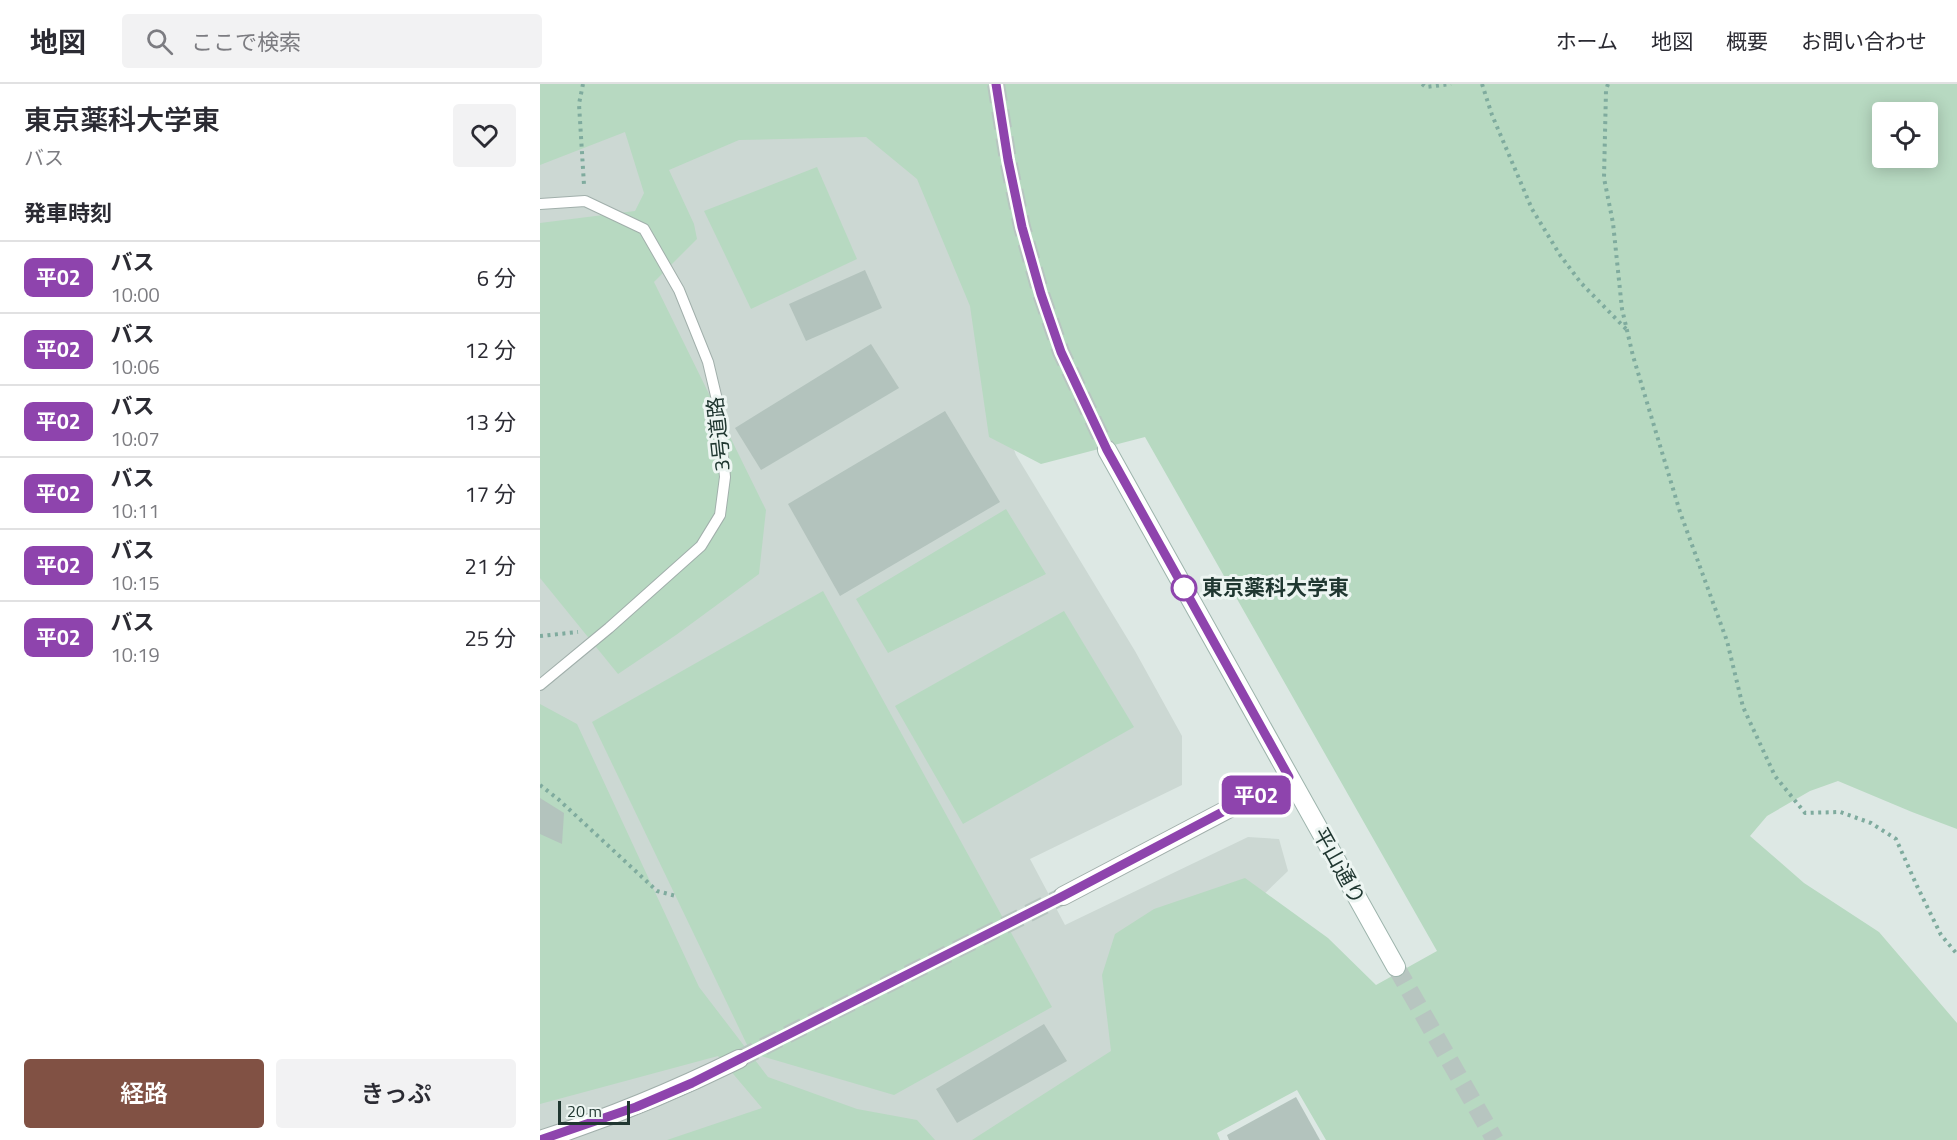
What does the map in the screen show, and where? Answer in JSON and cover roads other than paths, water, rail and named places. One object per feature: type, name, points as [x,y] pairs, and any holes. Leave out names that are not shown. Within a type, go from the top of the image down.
[{"type":"main road","name":"平山通り","points":[[1107,450],[1396,967]]},
{"type":"main road","points":[[1063,896],[1289,777]]},
{"type":"main road","points":[[540,1140],[636,1107],[692,1083],[739,1059]]},
{"type":"lane","name":"3号道路","points":[[540,204],[585,201],[644,230],[678,290],[708,362],[718,404],[725,477],[720,515],[701,546],[609,628],[540,685]]},
{"type":"tunnel","points":[[996,84],[1022,227],[1041,294],[1061,352],[1107,450]]},
{"type":"tunnel","points":[[739,1059],[1063,896]]},
{"type":"tunnel","points":[[1396,967],[1495,1140]]},
{"type":"place","name":"東京薬科大学東","points":[[1184,588]]}]
